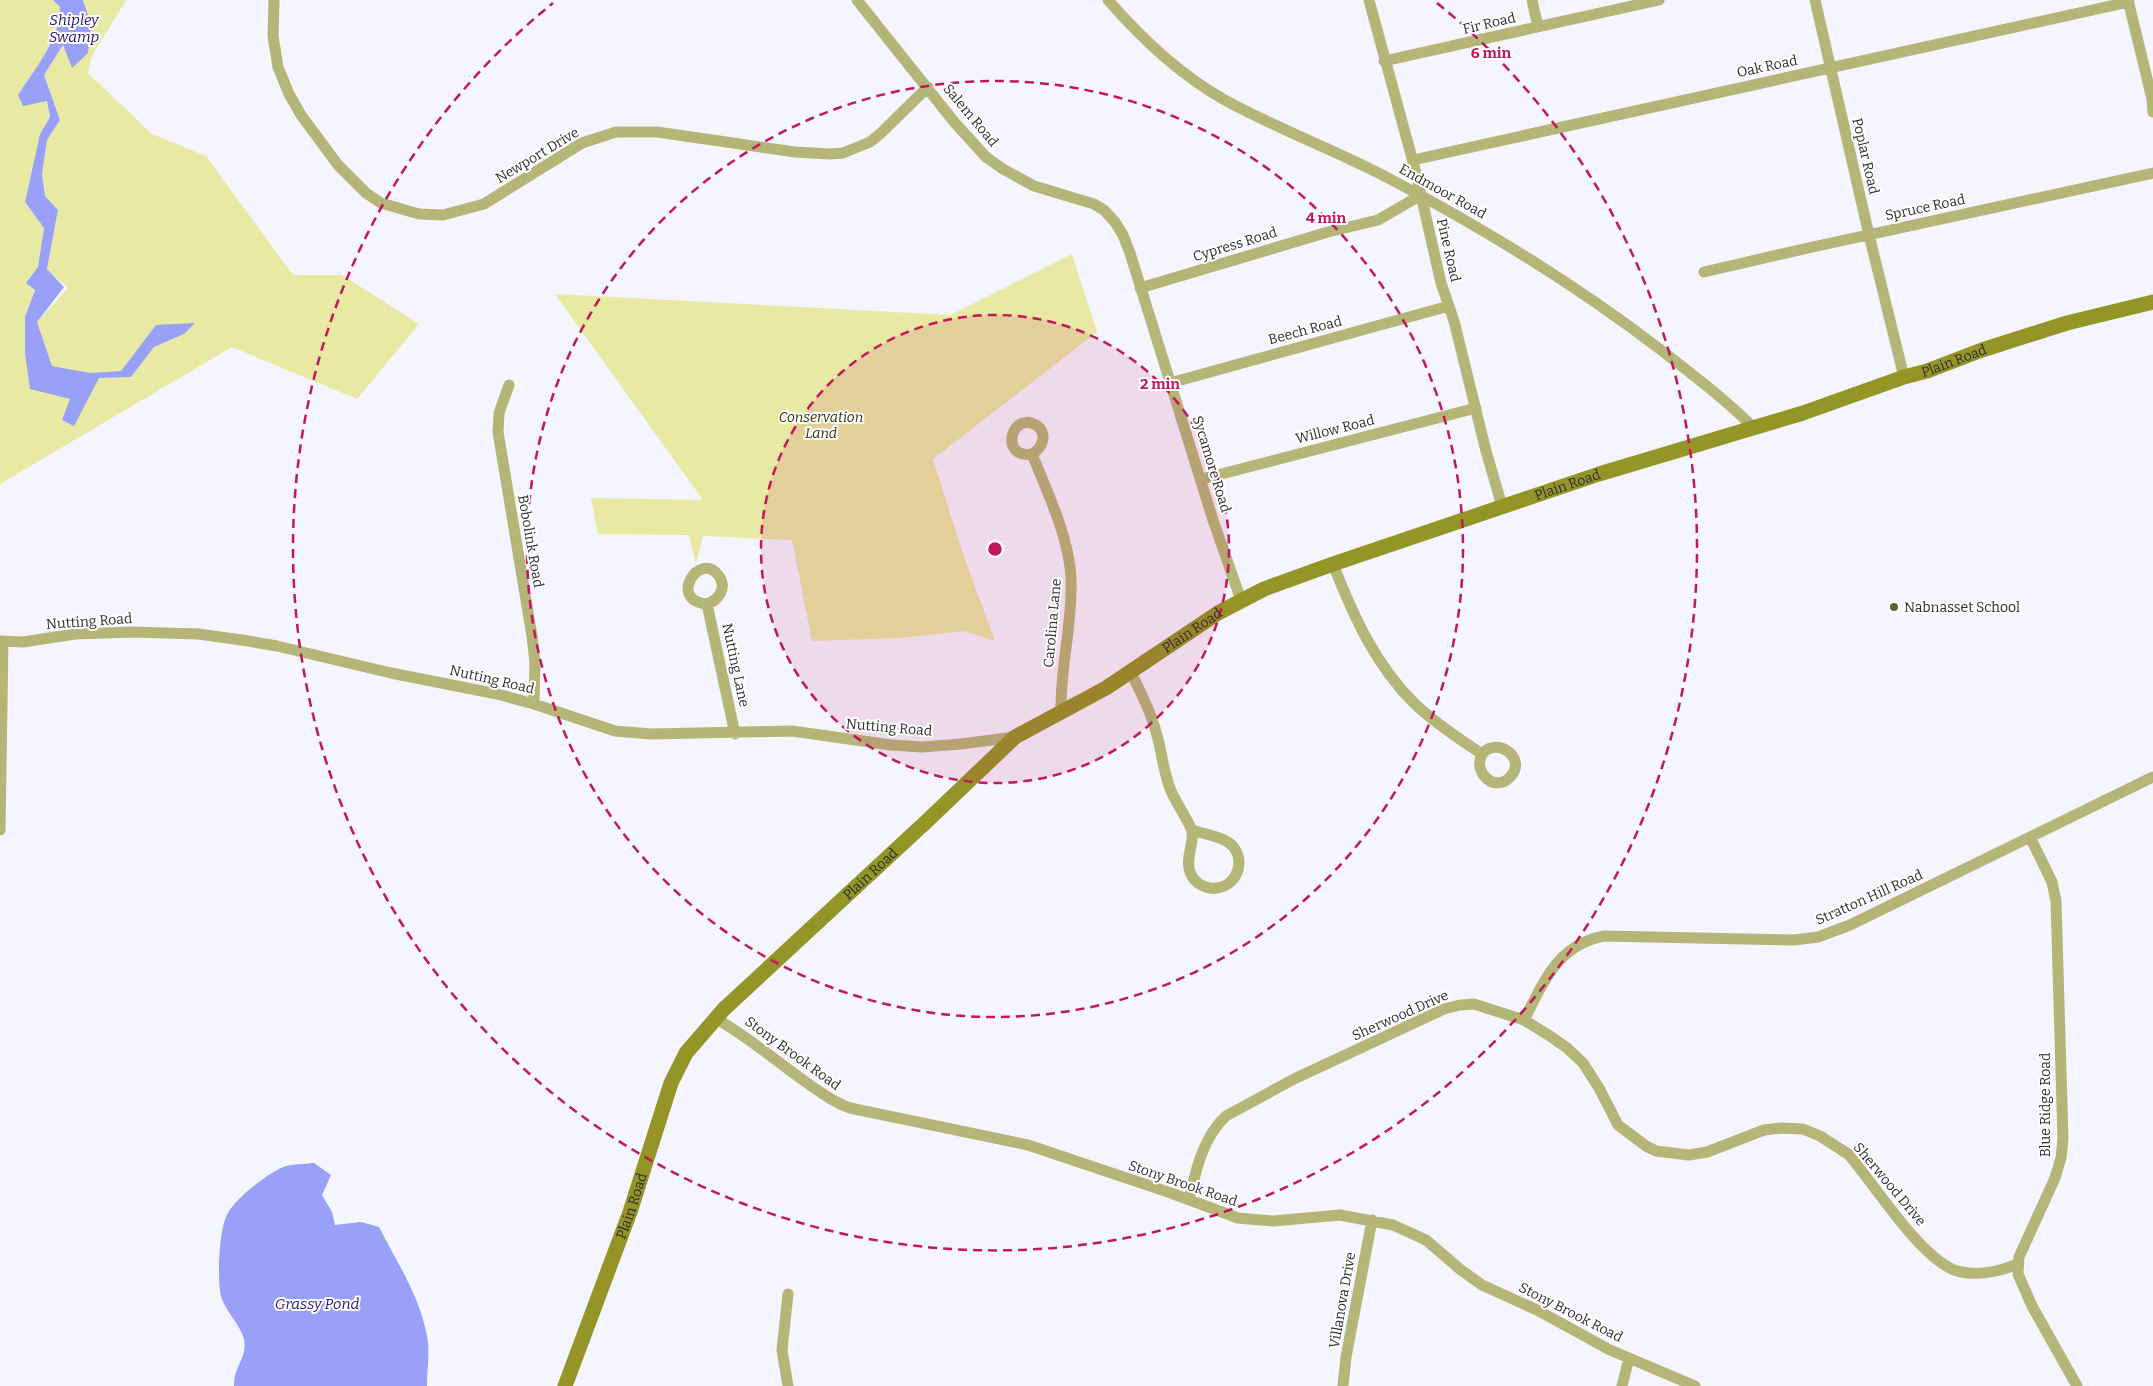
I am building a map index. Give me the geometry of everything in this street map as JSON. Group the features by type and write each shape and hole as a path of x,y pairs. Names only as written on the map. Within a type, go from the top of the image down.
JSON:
{"main road":[{"name":"Plain Road","path":"565,1386 630,1212 671,1083 686,1054 715,1018 1015,737 1131,672 1218,613 1264,589 1502,506 1599,474 1754,428 1904,377 1926,372 1982,350 2067,323 2153,302"}],"street":[{"name":"Newport Drive","path":"274,0 273,36 278,67 289,94 301,115 338,166 366,193 381,204 419,214 443,215 484,204 582,143 616,132 657,132 795,152 843,153 870,142 928,87"},
{"name":"Salem Road","path":"857,0 973,144 986,157 1002,169 1034,186 1094,204"},
{"name":"Endmoor Road","path":"1108,0 1168,60 1223,99 1360,163 1478,227 1565,281 1628,325 1716,393 1754,428"},
{"name":"Pine Road","path":"1369,0 1421,195 1441,283 1502,506"},
{"path":"1532,0 1538,27"},
{"name":"Fir Road","path":"1384,61 1659,0"},
{"name":"Poplar Road","path":"1815,0 1904,377"},
{"path":"2128,1 2153,112"},
{"name":"Oak Road","path":"1412,160 2128,1"},
{"name":"Spruce Road","path":"1704,272 2153,173"},
{"name":"Cypress Road","path":"1140,288 1328,232 1378,220 1421,195"},
{"name":"Sycamore Road","path":"1094,204 1115,222 1123,235 1202,479 1213,520 1241,600"},
{"name":"Beech Road","path":"1170,383 1448,306"},
{"name":"Bobolink Road","path":"509,386 499,413 498,432 532,636 535,663 534,704"},
{"name":"Willow Road","path":"1202,479 1476,408"},
{"name":"Carolina Lane","path":"1032,454 1052,503 1070,566 1071,592 1062,681 1061,712"},
{"path":"1333,564 1359,624 1391,677 1427,715 1482,754"},
{"name":"Nutting Lane","path":"707,604 735,734"},
{"name":"Nutting Road","path":"2,641 23,642 102,632 198,634 277,646 534,704 615,731 651,734 735,734 792,731 891,745 922,747 1015,737"},
{"path":"0,830 2,641"},
{"path":"1131,672 1153,720 1171,791 1192,830 1188,865 1193,878 1198,883 1210,888 1224,887 1230,883 1238,872 1239,865 1236,852 1227,842 1192,830"},
{"path":"978,742 991,759"},
{"name":"Stratton Hill Road","path":"1524,1020 1556,965 1567,952 1584,941 1604,936 1786,940 1818,937 1850,925 2153,777"},
{"name":"Blue Ridge Road","path":"2017,1264 2055,1178 2061,1158 2062,1139 2056,901 2052,882 2030,837"},
{"name":"Sherwood Drive","path":"1189,1200 1195,1173 1209,1138 1218,1124 1242,1106 1294,1079 1444,1009 1474,1004 1524,1020 1567,1048 1583,1063 1599,1088 1618,1125 1646,1146 1656,1151 1689,1154 1726,1146 1764,1130 1781,1128 1803,1129 1834,1143 1848,1154 1932,1257 1960,1272 2005,1270 2017,1264"},
{"name":"Stony Brook Road","path":"715,1018 732,1028 836,1103 878,1114 1028,1145 1220,1212 1250,1220 1273,1221 1340,1215 1372,1220 1414,1233 1435,1246 1461,1270 1482,1285 1538,1310 1629,1358 1694,1386"},
{"name":"Villanova Drive","path":"1343,1386 1346,1357 1372,1220"},
{"path":"2017,1264 2018,1274 2032,1306 2077,1386"},
{"path":"788,1294 782,1350 788,1386"},
{"path":"1622,1386 1629,1358"}],"green space":[{"path":"0,0 53,0 60,7 59,19 51,42 18,95 47,101 50,118 40,134 25,202 44,228 38,267 26,283 35,289 25,317 25,354 30,388 70,399 74,425 99,378 131,377 154,347 184,334 156,325 121,371 91,373 52,366 37,322 68,288 47,269 58,210 45,196 42,174 47,140 60,120 44,75 64,44 91,24 83,0 126,0 92,56 88,73 152,134 206,156 293,275 342,275 419,324 357,399 232,347 0,484"},
{"name":"Conservation Land","path":"1072,254 1097,332 933,459 963,554 995,641 964,631 901,638 812,641 792,540 703,536 696,564 689,535 598,534 591,498 703,500 555,294 951,315"}],"water":[{"name":"Shipley Swamp","path":"53,0 83,0 91,24 88,53 72,68 63,45 44,75 60,120 47,140 42,174 45,196 58,210 47,269 64,287 37,322 52,366 91,373 121,371 156,325 195,323 184,334 154,347 131,377 99,378 74,426 62,420 70,399 30,389 25,354 25,317 35,290 26,283 38,267 44,228 25,202 40,134 50,117 47,101 23,106 18,95 39,64 56,30 60,7"},
{"name":"Grassy Pond","path":"314,1163 331,1175 322,1195 332,1212 335,1225 361,1222 379,1227 407,1280 419,1307 427,1336 427,1386 234,1386 234,1379 245,1346 242,1333 221,1296 219,1278 220,1253 225,1220 238,1200 268,1175 283,1167"}],"place":[{"name":"Nabnasset School","path":"1894,607"}]}
